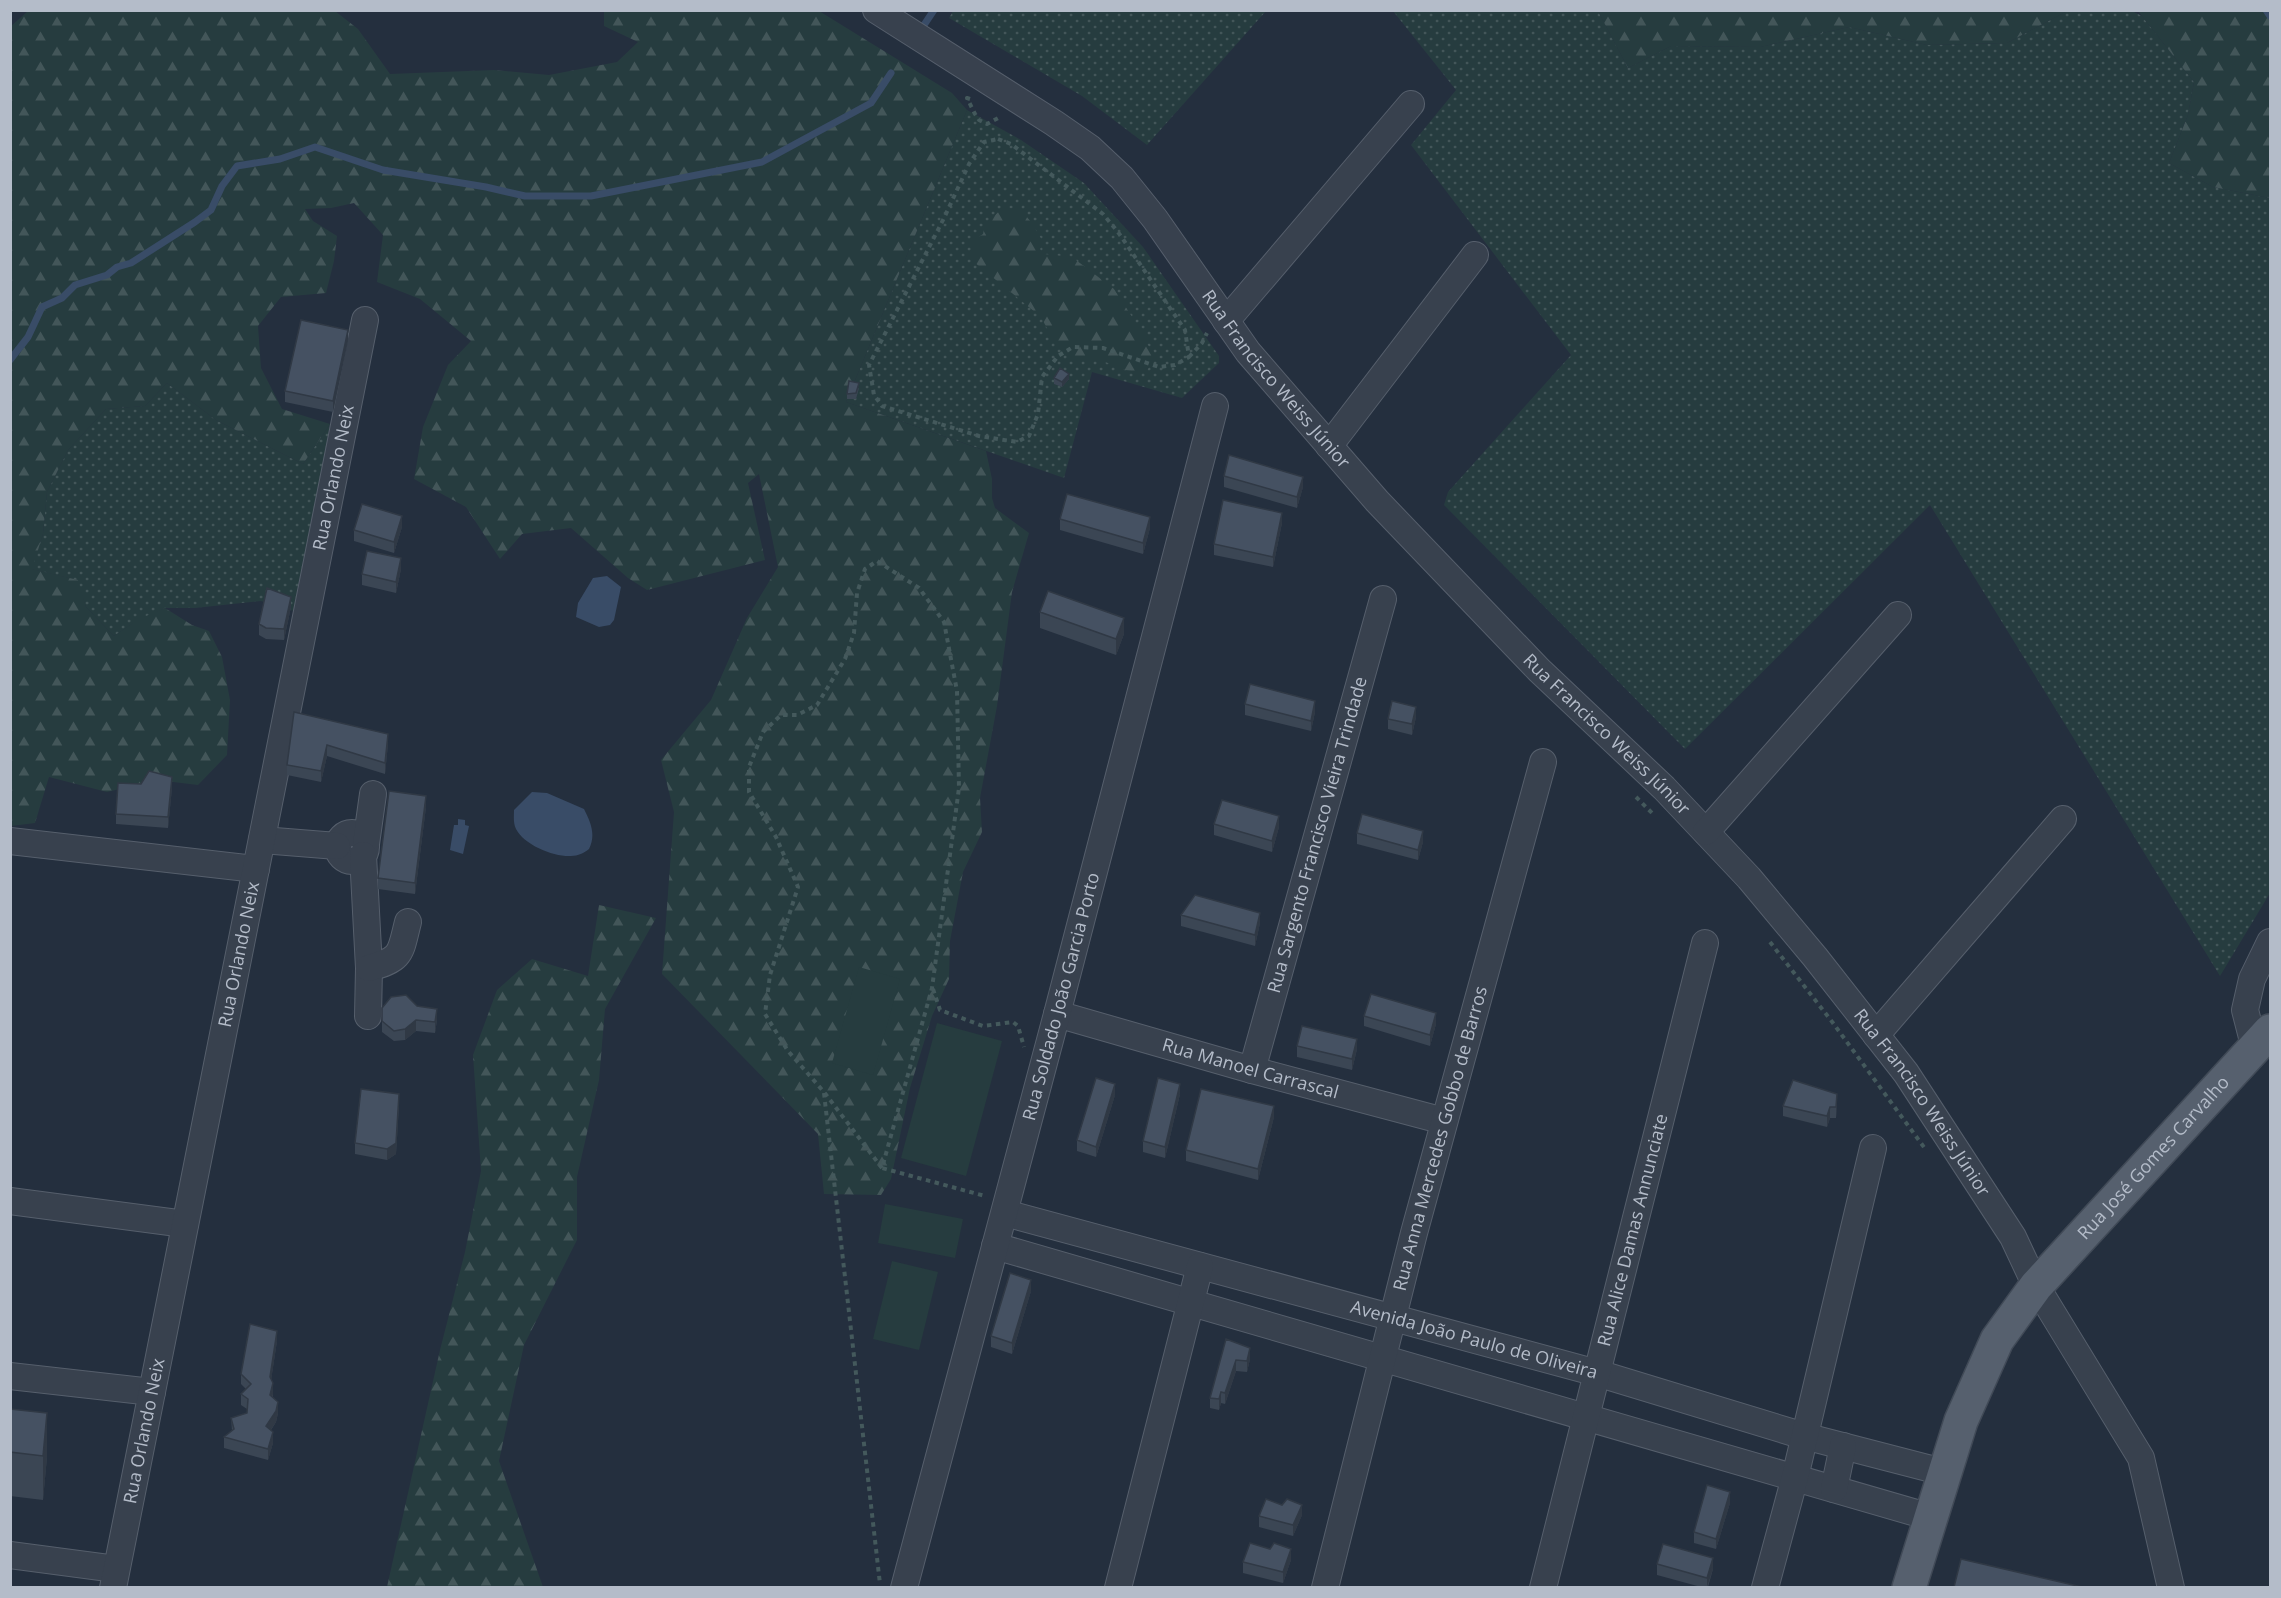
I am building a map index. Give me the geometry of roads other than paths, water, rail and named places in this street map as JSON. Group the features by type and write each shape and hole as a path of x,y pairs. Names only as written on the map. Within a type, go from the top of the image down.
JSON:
{"main road":[{"name":"Rua José Gomes Carvalho","path":"1910,1587 1960,1421 1997,1340 2036,1286 2263,1040"}],"street":[{"name":"Rua Francisco Weiss Júnior","path":"876,10 1054,123 1090,148 1122,178 1142,202 1248,352 1377,501 1539,669 1706,831 1815,957 1906,1073 2013,1237 2036,1286 2141,1458 2171,1587"},
{"path":"1226,321 1411,104"},
{"path":"1329,446 1475,255"},
{"name":"Rua Orlando Neix","path":"114,1578 366,320"},
{"name":"Rua Soldado João Garcia Porto","path":"904,1587 1006,1208 1215,406"},
{"name":"Rua Sargento Francisco Vieira Trindade","path":"1252,1070 1383,599"},
{"path":"1706,831 1898,615"},
{"name":"Rua Anna Mercedes Gobbo de Barros","path":"1325,1587 1391,1318 1543,762"},
{"path":"368,1016 369,968 365,850 373,794"},
{"path":"1876,1035 2063,819"},
{"path":"262,840 337,846 340,855 347,860 356,861 365,850"},
{"path":"10,841 256,869"},
{"path":"369,968 388,963 400,952 408,922"},
{"path":"2263,1040 2245,1010 2252,979 2271,942"},
{"name":"Rua Alice Damas Annunciate","path":"1543,1587 1705,943"},
{"name":"Rua Manoel Carrascal","path":"1057,1014 1252,1070 1444,1121"},
{"path":"1765,1587 1795,1477 1873,1148"},
{"path":"10,1201 185,1224"},
{"name":"Avenida João Paulo de Oliveira","path":"1006,1208 1200,1266 1597,1373 1803,1442 1843,1446 1943,1472"},
{"path":"995,1246 1930,1516"},
{"path":"1118,1587 1200,1266"},
{"path":"10,1376 152,1392"},
{"path":"1834,1489 1843,1446"},
{"path":"10,1555 114,1578"}],"water":[{"path":"607,576 621,587 614,620 610,625 599,627 576,617 578,603 593,578"},
{"path":"532,792 547,793 584,809 592,829 589,849 576,855 564,856 540,849 520,835 514,824 514,810"},
{"path":"458,819 465,820 465,825 469,826 463,854 450,850 454,825 458,825"}],"waterway":[{"path":"922,28 934,10"},
{"path":"2266,10 2270,16"},
{"path":"10,360 28,337 42,307 62,298 75,285 107,275 117,267 131,263 195,222 211,210 222,186 237,166 280,159 315,147 383,170 486,187 525,196 591,196 762,162 871,103 891,73"}]}
